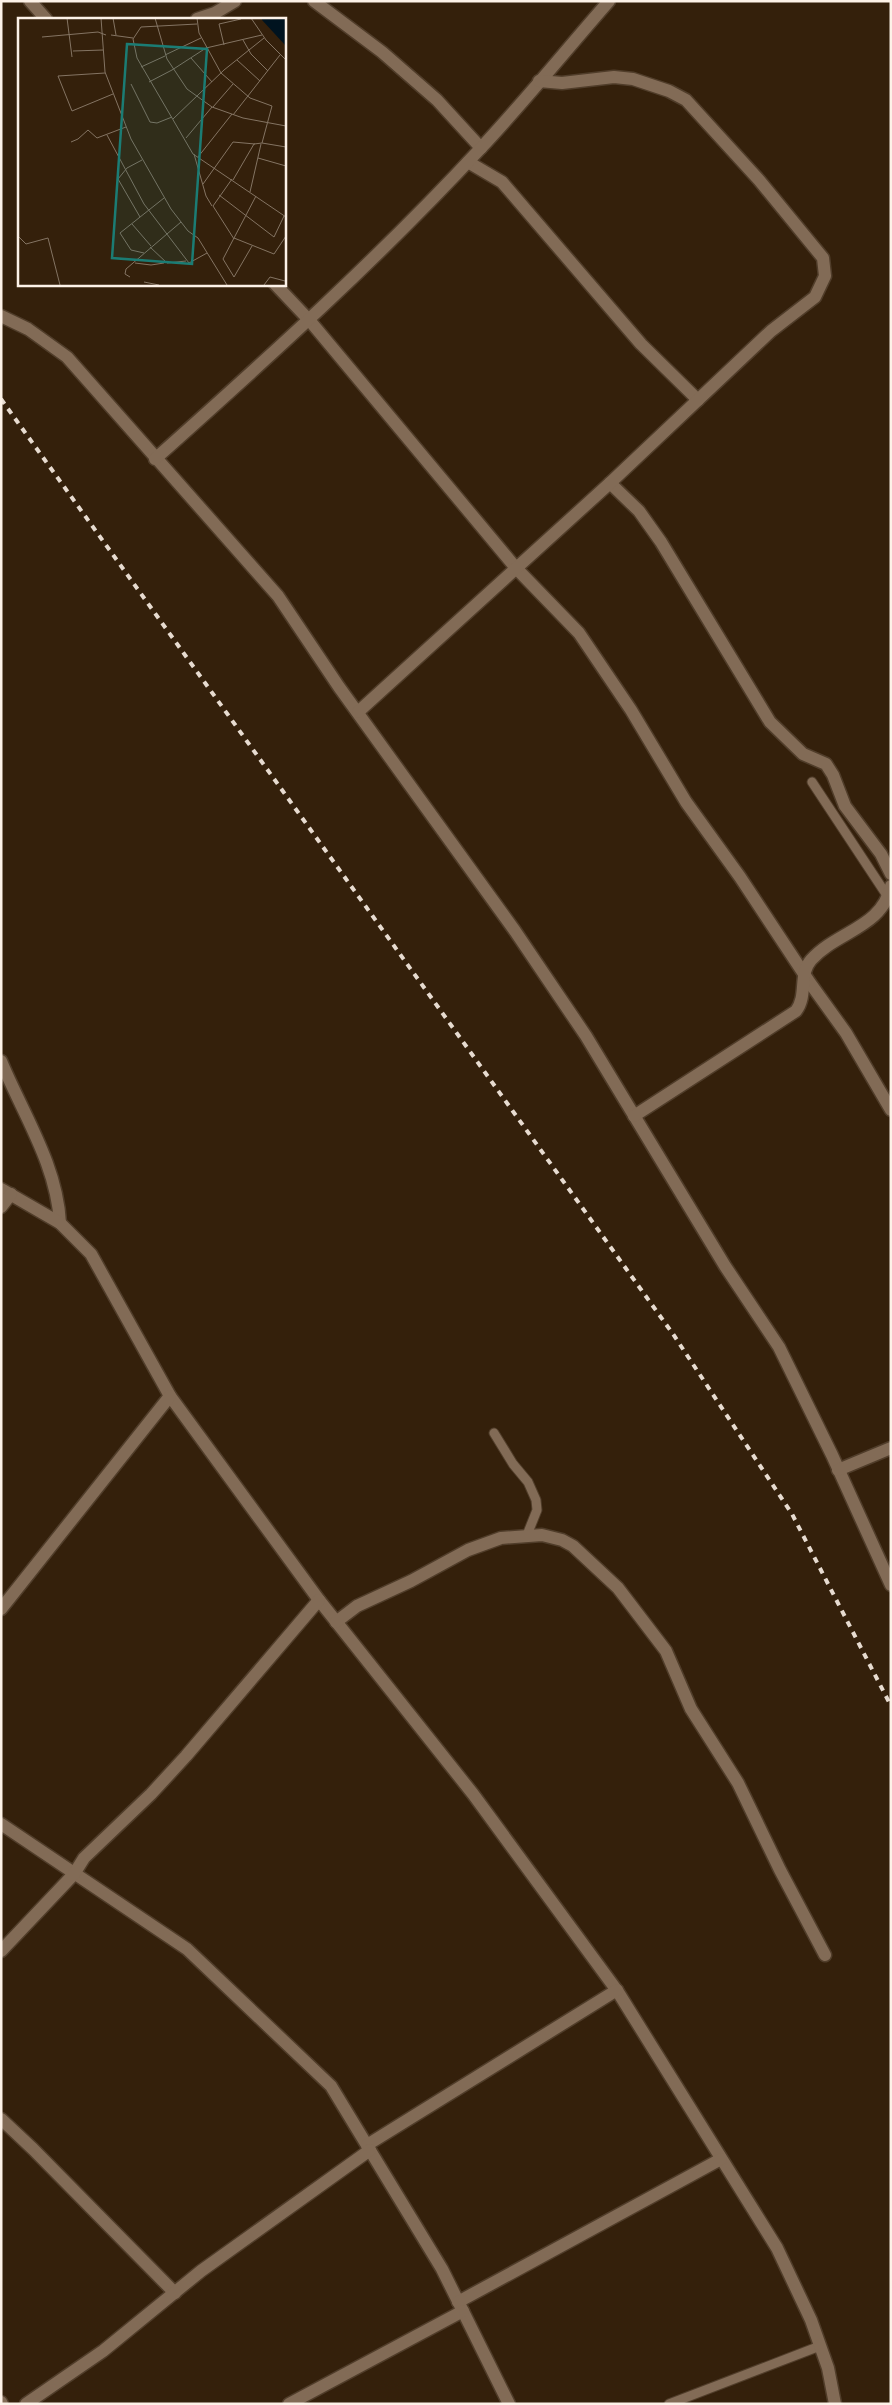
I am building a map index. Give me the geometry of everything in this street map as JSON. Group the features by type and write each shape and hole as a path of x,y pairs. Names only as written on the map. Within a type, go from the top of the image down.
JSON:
{"street":[{"path":"30,1 45,18"},
{"path":"200,18 215,13 235,1"},
{"path":"314,1 382,52 437,100 481,148"},
{"path":"156,459 310,321 468,162 609,1"},
{"path":"358,712 610,483 771,331 815,297 825,276 823,258 759,180 686,100 669,90 633,79 614,77 562,83 539,81"},
{"path":"468,162 502,182 641,344 698,400"},
{"path":"276,285 310,321 516,568 579,633 631,710 686,802 740,877 803,973 846,1033 891,1110"},
{"path":"1,316 28,329 67,357 278,596 358,712 515,931 586,1036 725,1266 779,1348 891,1585"},
{"path":"610,483 639,511 661,542 757,704 770,722 803,754 826,764 833,774 845,806 881,854 891,874"},
{"path":"634,1116 796,1011 803,997 803,973 809,961 818,952 880,912 890,891"},
{"path":"1,1061 52,1173 59,1199 60,1223"},
{"path":"1,1207 6,1191 60,1223 91,1254 170,1396 319,1600 473,1794 617,1990 777,2248 798,2289 820,2346 835,2404"},
{"path":"1,1609 170,1396"},
{"path":"838,1470 891,1448"},
{"path":"336,1622 357,1606 411,1581 468,1550 501,1538 542,1535 562,1540 583,1553 618,1588 666,1651 691,1709 738,1783 780,1870 825,1956"},
{"path":"1,1951 74,1874 84,1858 151,1794 186,1756 319,1600"},
{"path":"1,1824 187,1949 332,2086 442,2269 509,2404"},
{"path":"26,2404 103,2350 201,2271 369,2148 617,1990"},
{"path":"1,2120 33,2149 175,2293"},
{"path":"289,2404 721,2159"}],"lane":[{"path":"812,782 890,891"},
{"path":"494,1434 513,1464 528,1482 536,1500 537,1510 527,1535"},
{"path":"669,2404 820,2346"}],"railway":[{"path":"1,399 673,1334 792,1514 891,1706"}]}
